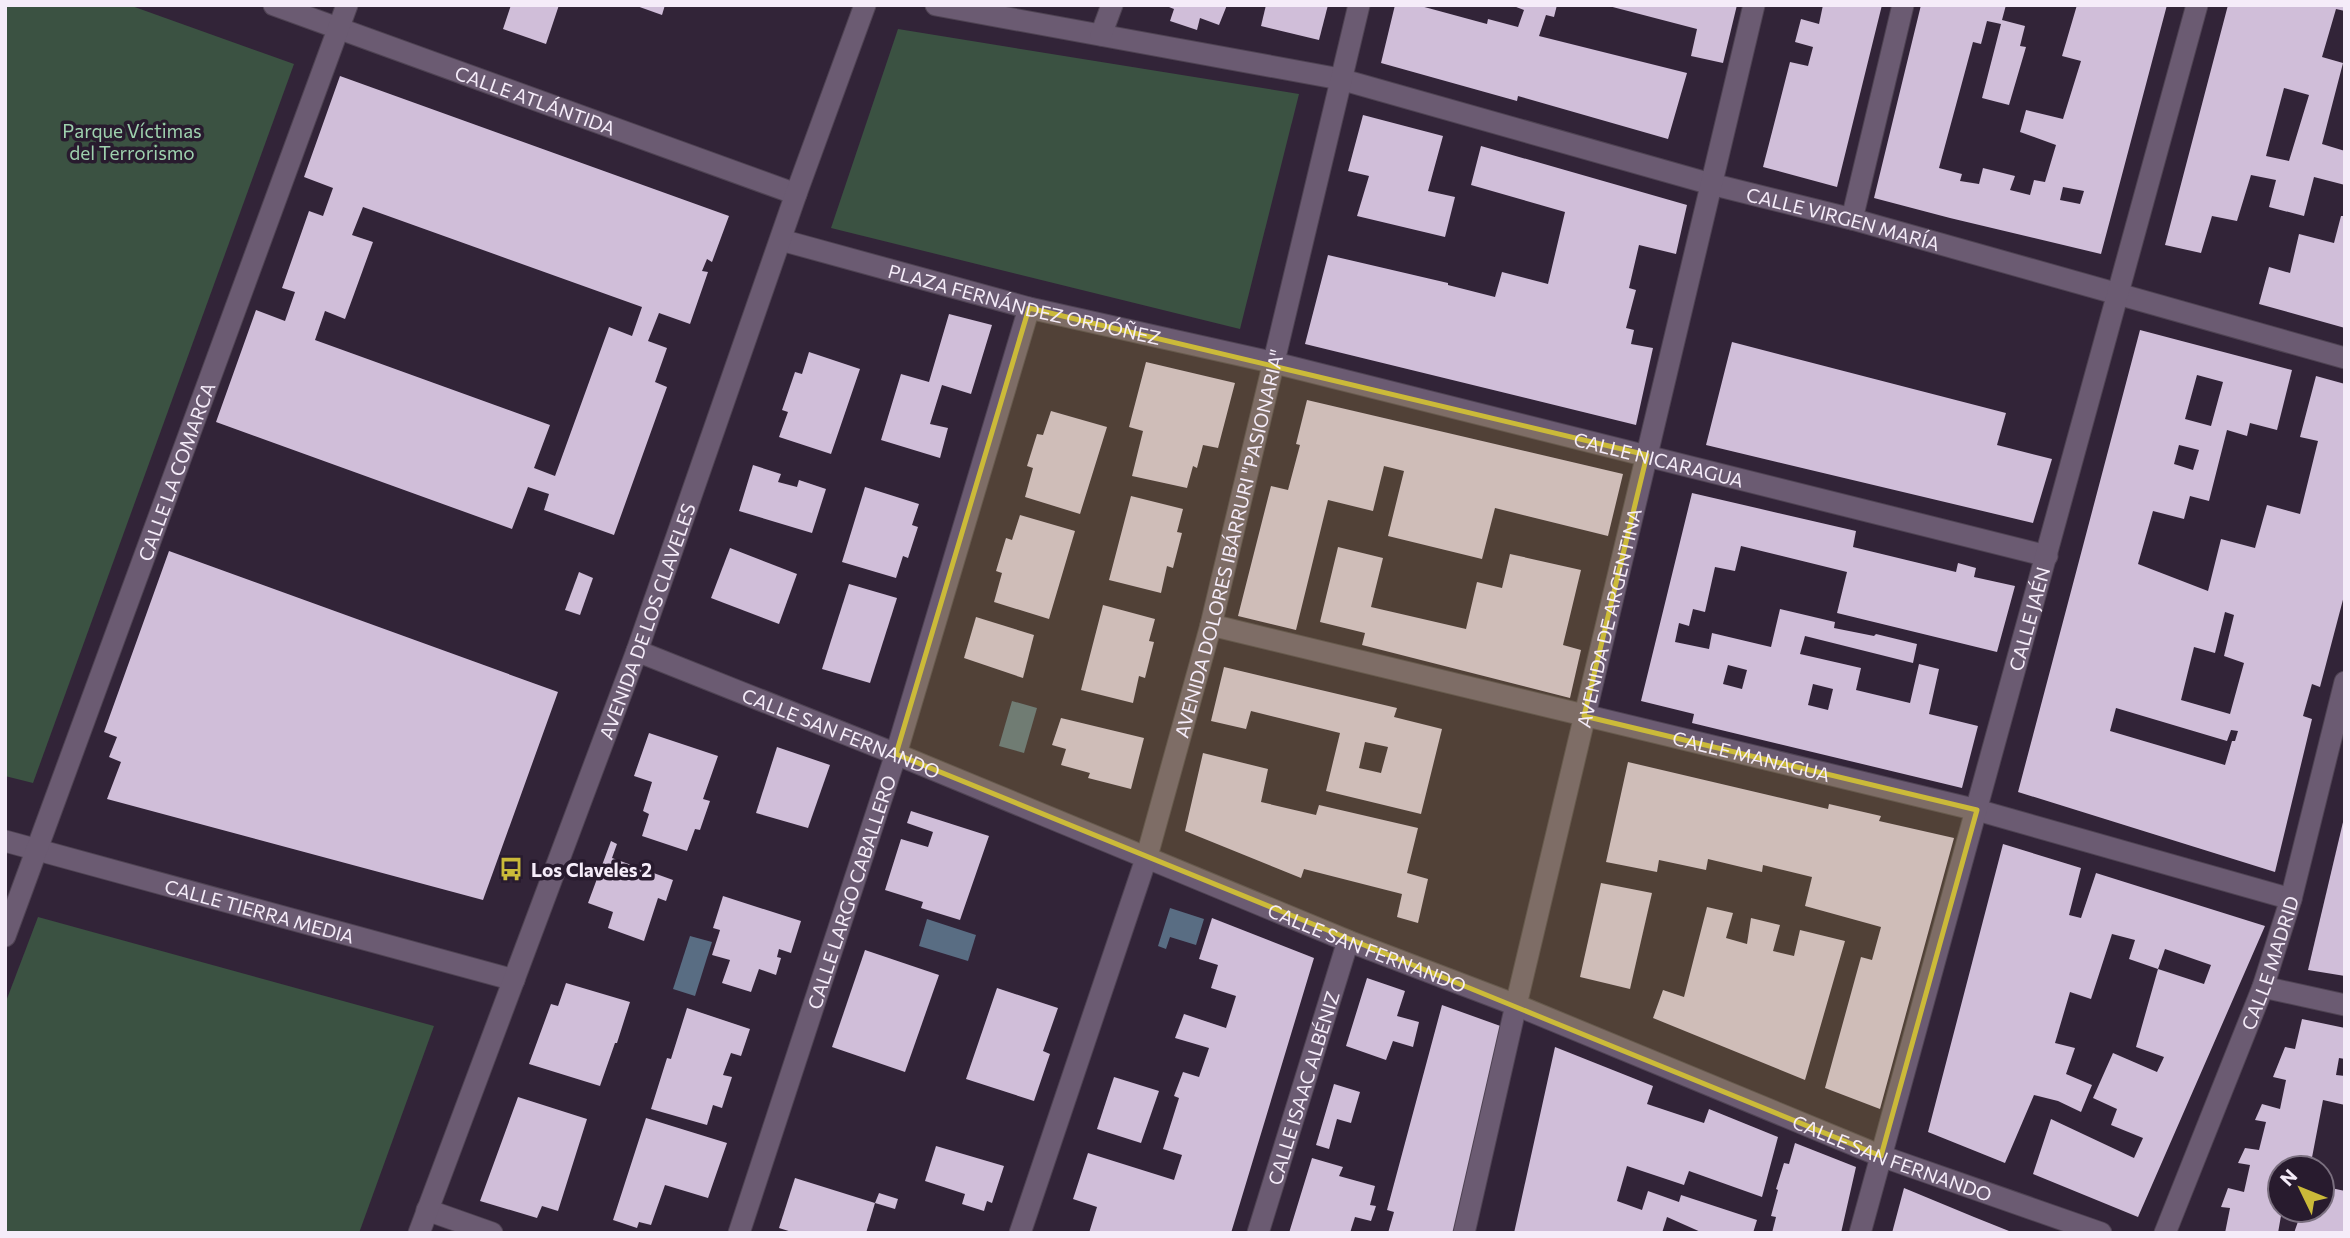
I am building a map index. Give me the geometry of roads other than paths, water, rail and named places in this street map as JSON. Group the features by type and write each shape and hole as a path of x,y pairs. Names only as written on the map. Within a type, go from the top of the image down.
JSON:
{"street":[{"name":"CALLE ATLÁNTIDA","path":"274,5 796,194"},
{"name":"CALLE LA COMARCA","path":"5,936 347,5"},
{"name":"AVENIDA DE LOS CLAVELES","path":"419,1233 637,651 796,194 865,5"},
{"path":"936,5 1340,79"},
{"path":"1101,35 1112,5"},
{"name":"AVENIDA DOLORES IBÁRRURI \"PASIONARIA\"","path":"1020,1233 1147,856 1211,625 1359,5"},
{"name":"AVENIDA DE ARGENTINA","path":"1464,1233 1754,5"},
{"path":"1852,219 1903,5"},
{"name":"CALLE JAÉN","path":"1860,1233 2197,5"},
{"name":"CALLE VIRGEN MARÍA","path":"1340,79 1711,184 1852,219 2119,293 2345,358"},
{"name":"PLAZA FERNÁNDEZ ORDÓÑEZ","path":"780,240 1029,307 1272,362"},
{"name":"CALLE LARGO CABALLERO","path":"739,1233 896,754 1029,307"},
{"name":"CALLE NICARAGUA","path":"1272,362 2047,556"},
{"name":"CALLE MANAGUA","path":"1211,625 1977,810 2291,899"},
{"name":"CALLE SAN FERNANDO","path":"637,651 1147,856 1348,941 1516,1005 1881,1156 2101,1233"},
{"name":"CALLE MADRID","path":"2165,1233 2263,987 2291,899 2345,682"},
{"name":"CALLE TIERRA MEDIA","path":"5,841 514,979"},
{"name":"CALLE ISAAC ALBÉNIZ","path":"1258,1233 1348,941"},
{"path":"2263,987 2345,1005"},
{"path":"427,1210 492,1233"}],"water":[{"path":"1012,701 1037,708 1024,753 999,746"},
{"path":"1170,908 1204,919 1196,945 1170,937 1166,949 1158,946"},
{"path":"927,919 976,935 968,961 919,946"},
{"path":"690,936 712,942 695,996 673,989"}],"place":[{"name":"Los Claveles 2","path":"511,869"}],"park label":[{"name":"Parque Víctimas del Terrorismo","path":"132,141"}]}
